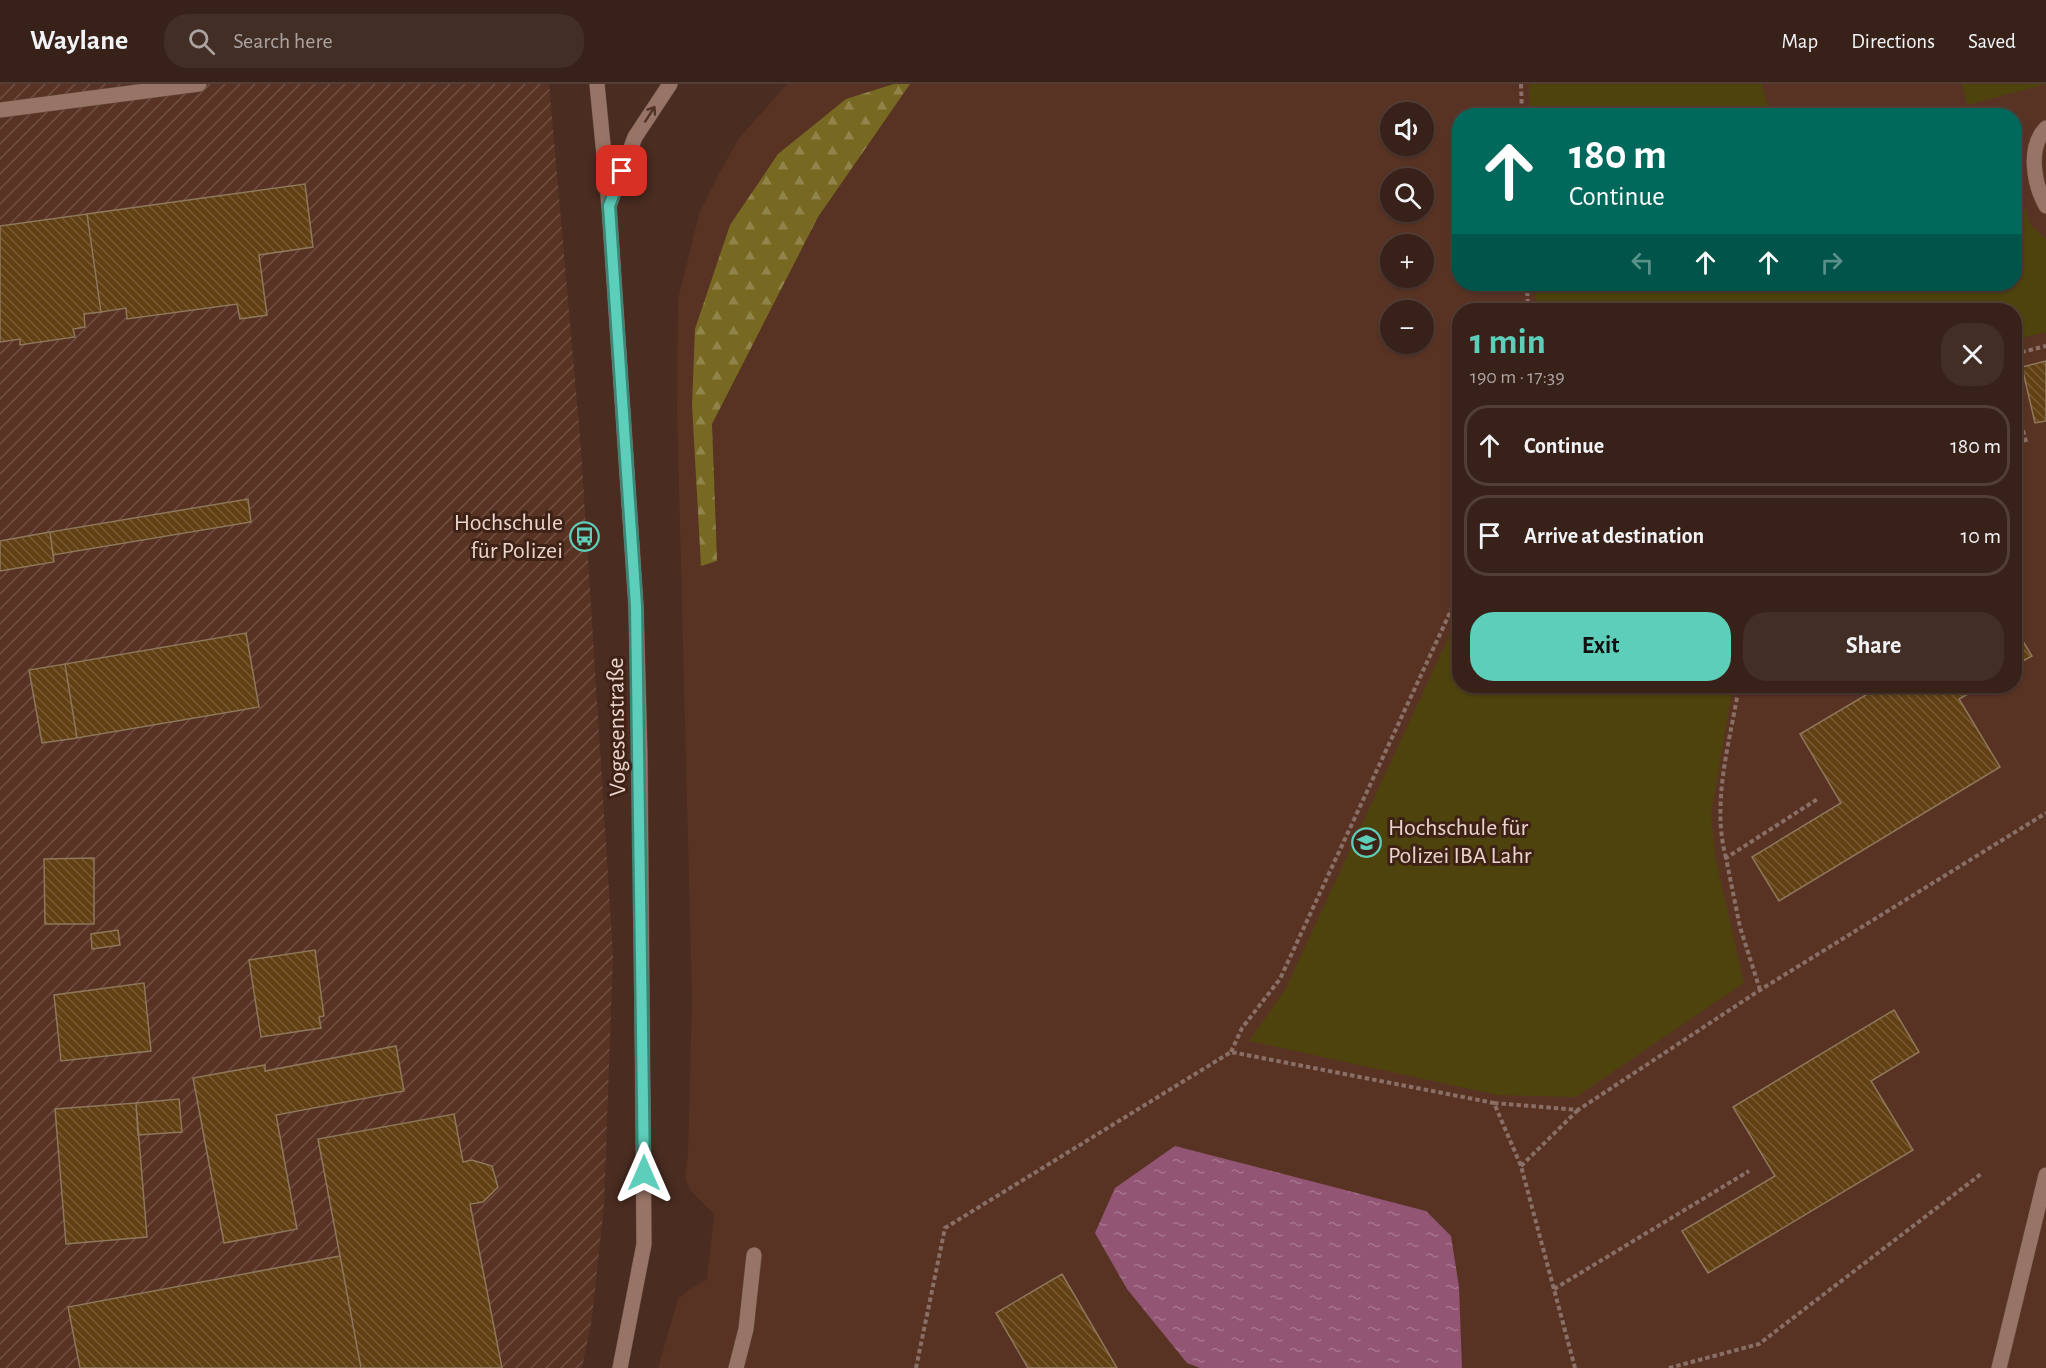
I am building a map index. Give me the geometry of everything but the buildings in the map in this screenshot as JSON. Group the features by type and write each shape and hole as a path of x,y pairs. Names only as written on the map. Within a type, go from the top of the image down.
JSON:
{"street":[{"path":"0,110 199,84"},
{"name":"Vogesenstraße","path":"597,84 609,206 636,606 643,996 644,1244 620,1368"},
{"path":"609,206 635,137 670,84"},
{"path":"2046,128 2040,134 2033,168 2046,206"},
{"path":"1999,1368 2046,1177"},
{"path":"736,1368 746,1329 754,1256"}],"path":[{"path":"1521,84 1522,108"},
{"path":"2022,352 2046,346"},
{"path":"2022,426 2026,442"},
{"path":"916,1368 945,1228 1231,1052 1242,1028 1280,979 1452,610"},
{"path":"1738,693 1719,804 1722,842 1740,927 1760,990"},
{"path":"1726,858 1819,798"},
{"path":"1521,1166 1578,1110 1760,990 2046,813"},
{"path":"1231,1052 1494,1103 1578,1110"},
{"path":"1494,1103 1521,1166 1575,1368"},
{"path":"1554,1289 1749,1171"},
{"path":"1669,1368 1759,1344 1981,1174"}],"shaded area":[{"path":"0,84 549,84 581,449 613,955 604,1205 592,1318 582,1368 0,1368"},
{"name":"Hochschule für Polizei IBA Lahr","path":"787,84 2046,84 2046,1368 658,1368 678,1299 707,1279 714,1214 690,1190 685,1177 688,1155 692,998 677,410 678,299 699,214 739,138"},
{"path":"1529,84 1762,84 1768,108 1530,108"},
{"path":"1962,84 2046,84 1967,105"},
{"path":"2022,199 2030,224 2046,239 2046,332 2022,338 2022,303 1536,303 1535,291 2022,291"},
{"path":"1452,630 1452,693 1732,693 1711,814 1715,856 1744,983 1576,1097 1497,1095 1249,1041 1285,990"}],"green space":[{"path":"894,84 910,84 818,217 712,424 717,561 701,566 692,405 695,329 730,225 778,154 846,99"}],"water":[{"path":"1175,1146 1426,1211 1451,1236 1459,1287 1462,1368 1200,1368 1187,1363 1127,1289 1095,1233 1115,1188"}],"place":[{"name":"Hochschule für Polizei","path":"584,537"},
{"name":"Hochschule für Polizei IBA Lahr","path":"1367,842"}],"route":[{"path":"622,171 609,206 636,606 640,757 644,1173"}]}
